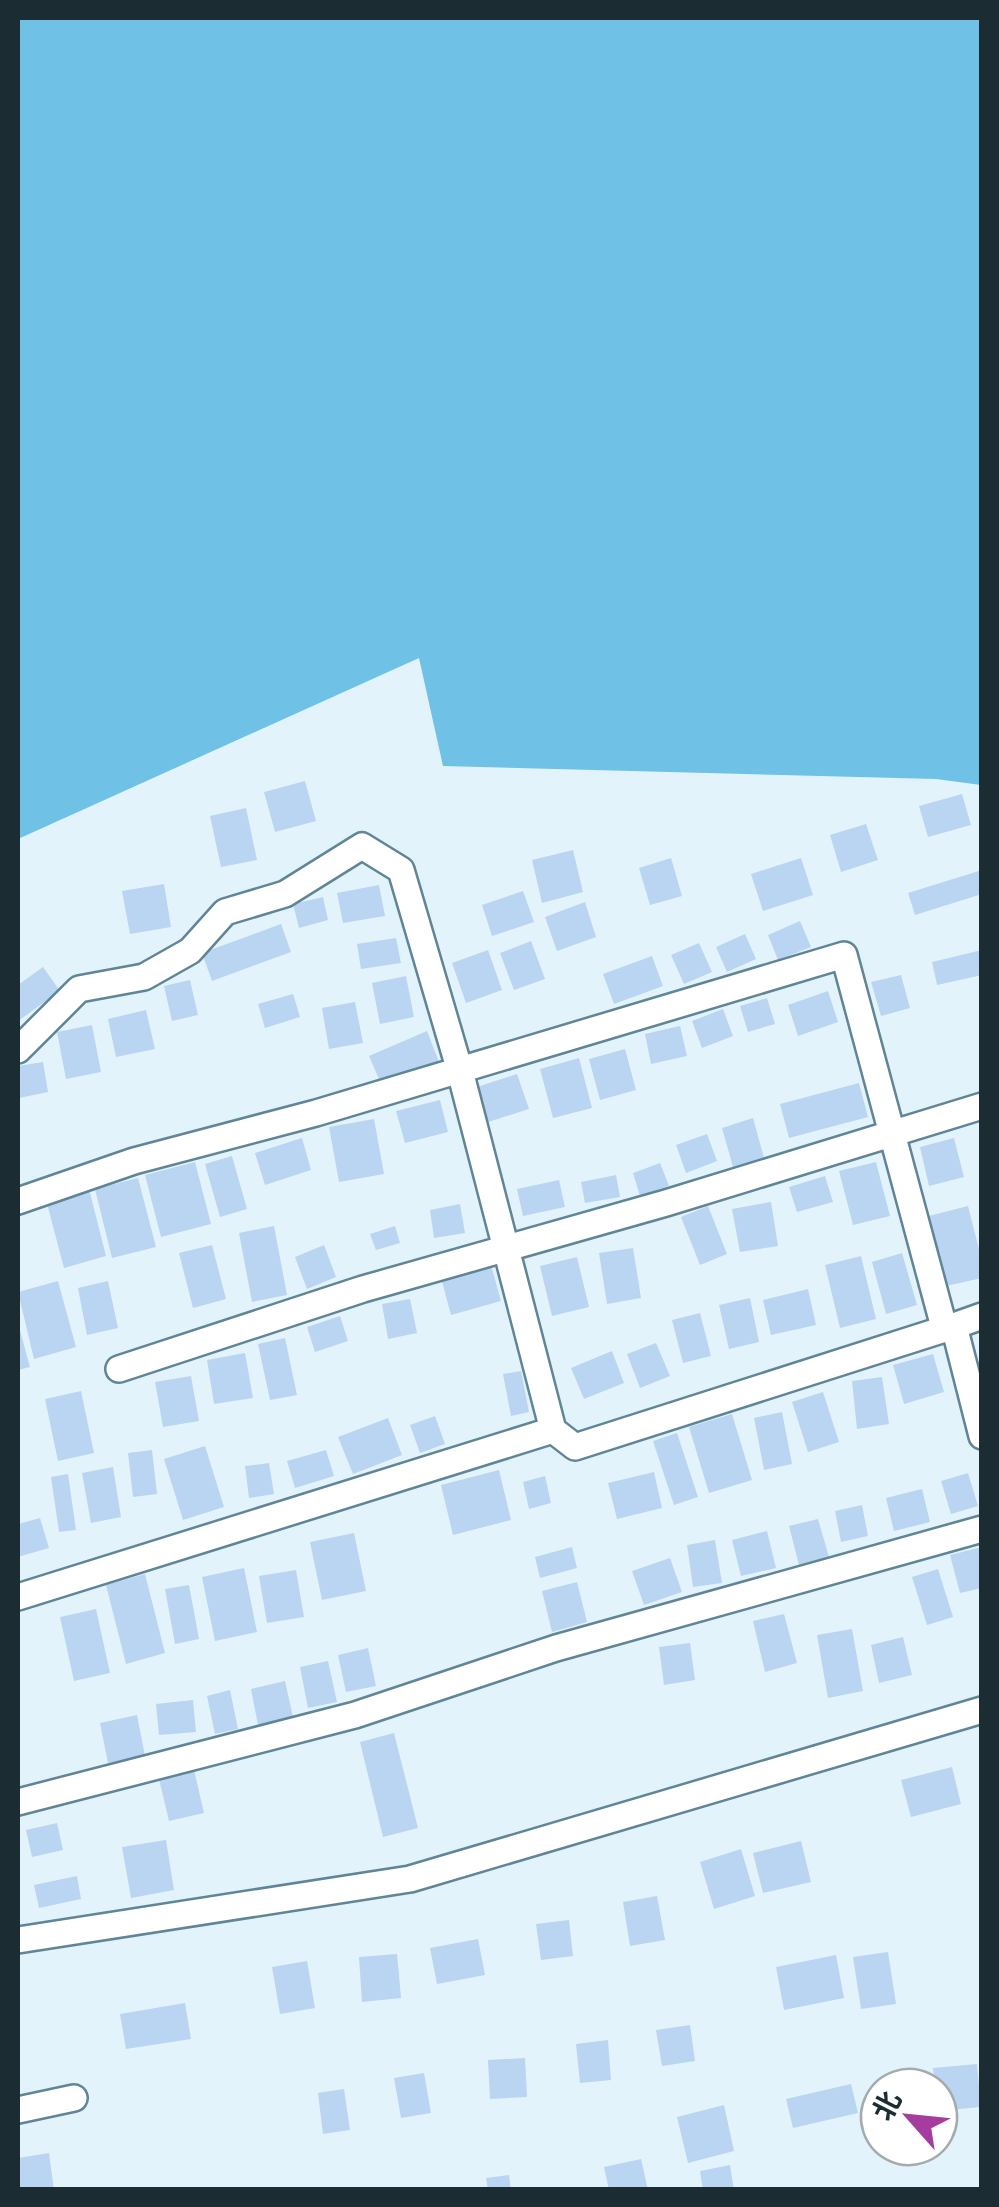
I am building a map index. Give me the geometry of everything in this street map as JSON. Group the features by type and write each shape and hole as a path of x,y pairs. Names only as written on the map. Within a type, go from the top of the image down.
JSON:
{"street":[{"path":"18,1050 80,989 144,977 190,951 225,912 286,894 362,846 402,870 460,1071 554,1430 575,1447 982,1316"},
{"path":"18,1201 134,1161 460,1071 844,955 890,1133 982,1436"},
{"path":"119,1369 363,1289 982,1106"},
{"path":"18,1597 554,1430"},
{"path":"18,1802 355,1715 556,1648 982,1530"},
{"path":"18,1940 410,1879 982,1710"},
{"path":"18,2110 74,2098"}],"shaded area":[{"path":"18,18 981,18 981,785 936,779 443,766 419,658 18,839"}],"building":[{"path":"305,781 316,821 275,832 264,792"},
{"path":"962,794 971,825 928,837 919,806"},
{"path":"246,808 257,860 221,867 210,816"},
{"path":"866,824 878,860 841,872 830,835"},
{"path":"573,850 583,892 542,903 532,860"},
{"path":"671,858 682,896 650,905 639,868"},
{"path":"801,858 813,895 763,911 751,874"},
{"path":"982,870 982,894 915,915 908,893"},
{"path":"164,884 171,927 130,934 122,891"},
{"path":"379,885 385,916 343,923 337,893"},
{"path":"523,891 534,922 492,936 482,905"},
{"path":"323,897 328,920 299,928 293,904"},
{"path":"585,902 596,937 557,951 545,917"},
{"path":"800,921 811,947 778,960 768,935"},
{"path":"281,924 291,952 212,981 202,953"},
{"path":"745,934 756,959 727,972 716,947"},
{"path":"396,938 401,963 361,969 357,944"},
{"path":"531,941 545,979 514,990 500,953"},
{"path":"699,943 712,972 684,984 671,955"},
{"path":"488,950 502,990 466,1003 452,963"},
{"path":"982,950 982,975 937,985 932,962"},
{"path":"652,956 663,986 614,1004 603,974"},
{"path":"43,967 60,991 18,1021 18,985"},
{"path":"901,975 910,1008 881,1016 871,982"},
{"path":"406,976 414,1017 380,1024 372,983"},
{"path":"190,980 198,1015 172,1021 164,986"},
{"path":"828,991 838,1022 798,1036 788,1005"},
{"path":"293,994 300,1017 265,1028 258,1004"},
{"path":"767,998 775,1024 748,1032 740,1006"},
{"path":"355,1002 363,1043 329,1049 322,1008"},
{"path":"723,1009 733,1036 702,1048 692,1021"},
{"path":"146,1010 155,1049 116,1057 108,1019"},
{"path":"92,1025 101,1072 66,1079 57,1032"},
{"path":"680,1026 687,1056 651,1064 645,1034"},
{"path":"427,1031 439,1062 382,1086 369,1056"},
{"path":"625,1049 636,1090 600,1100 589,1059"},
{"path":"579,1058 592,1108 553,1118 540,1069"},
{"path":"43,1062 48,1092 19,1098 18,1066"},
{"path":"517,1074 529,1109 482,1124 471,1089"},
{"path":"859,1083 868,1117 789,1138 780,1104"},
{"path":"440,1100 448,1132 405,1143 396,1111"},
{"path":"753,1118 764,1158 733,1167 722,1128"},
{"path":"374,1119 384,1174 339,1182 329,1127"},
{"path":"707,1134 717,1161 686,1173 676,1145"},
{"path":"302,1138 311,1170 265,1185 255,1153"},
{"path":"954,1138 964,1177 929,1186 920,1147"},
{"path":"232,1156 247,1209 220,1217 205,1164"},
{"path":"195,1162 211,1224 161,1237 145,1175"},
{"path":"876,1162 890,1216 853,1225 839,1171"},
{"path":"660,1163 669,1186 640,1196 633,1173"},
{"path":"616,1175 620,1197 585,1203 581,1182"},
{"path":"825,1176 833,1202 797,1212 789,1187"},
{"path":"138,1178 156,1247 112,1258 95,1189"},
{"path":"559,1180 565,1207 523,1216 517,1189"},
{"path":"88,1185 106,1256 64,1268 45,1196"},
{"path":"771,1202 778,1246 740,1252 732,1209"},
{"path":"460,1204 465,1233 434,1238 430,1210"},
{"path":"708,1206 727,1254 700,1265 681,1217"},
{"path":"968,1206 982,1261 982,1278 946,1286 929,1216"},
{"path":"274,1226 287,1295 252,1302 239,1233"},
{"path":"395,1226 400,1243 376,1250 370,1234"},
{"path":"212,1245 226,1299 193,1308 179,1253"},
{"path":"324,1245 336,1277 307,1289 295,1257"},
{"path":"633,1248 641,1298 607,1304 599,1253"},
{"path":"902,1253 917,1305 886,1314 872,1262"},
{"path":"861,1256 876,1319 840,1328 825,1265"},
{"path":"577,1257 589,1307 552,1316 540,1266"},
{"path":"491,1265 501,1301 451,1315 441,1278"},
{"path":"58,1281 76,1347 34,1359 18,1292"},
{"path":"108,1281 118,1328 87,1335 78,1288"},
{"path":"808,1289 816,1325 771,1335 763,1300"},
{"path":"750,1298 759,1342 729,1349 719,1305"},
{"path":"410,1299 417,1333 388,1339 382,1304"},
{"path":"700,1313 711,1356 683,1363 672,1320"},
{"path":"340,1316 348,1341 315,1352 307,1327"},
{"path":"18,1323 30,1367 18,1370"},
{"path":"285,1338 297,1395 270,1400 258,1344"},
{"path":"656,1343 670,1376 640,1388 627,1354"},
{"path":"612,1351 624,1383 584,1399 571,1368"},
{"path":"245,1353 253,1398 214,1404 207,1360"},
{"path":"933,1354 944,1392 904,1404 893,1365"},
{"path":"521,1371 529,1412 511,1416 503,1374"},
{"path":"191,1376 199,1421 163,1427 155,1382"},
{"path":"882,1377 889,1424 857,1429 852,1381"},
{"path":"81,1391 94,1453 58,1461 45,1399"},
{"path":"823,1392 839,1442 808,1452 792,1402"},
{"path":"782,1412 792,1464 764,1470 754,1418"},
{"path":"732,1414 752,1480 709,1493 689,1427"},
{"path":"435,1416 445,1444 420,1453 410,1425"},
{"path":"388,1418 402,1455 353,1474 338,1437"},
{"path":"677,1433 698,1497 674,1505 653,1441"},
{"path":"205,1446 224,1507 183,1520 164,1459"},
{"path":"152,1450 157,1494 133,1497 128,1453"},
{"path":"326,1450 334,1476 295,1488 287,1461"},
{"path":"269,1463 274,1494 249,1498 245,1466"},
{"path":"113,1467 121,1517 91,1523 82,1473"},
{"path":"499,1470 511,1520 453,1535 441,1485"},
{"path":"654,1472 662,1508 617,1519 608,1483"},
{"path":"968,1473 978,1506 951,1514 941,1481"},
{"path":"68,1474 76,1530 59,1532 51,1477"},
{"path":"545,1476 551,1503 529,1509 523,1482"},
{"path":"922,1489 930,1522 894,1531 886,1498"},
{"path":"862,1505 868,1536 841,1542 835,1511"},
{"path":"40,1518 49,1548 18,1557 18,1524"},
{"path":"818,1519 829,1557 799,1565 789,1526"},
{"path":"767,1531 776,1568 741,1576 732,1540"},
{"path":"354,1533 366,1591 322,1600 310,1542"},
{"path":"715,1540 722,1583 693,1587 687,1545"},
{"path":"572,1547 577,1568 540,1578 535,1557"},
{"path":"982,1547 982,1588 960,1593 950,1555"},
{"path":"670,1558 682,1592 644,1605 632,1571"},
{"path":"244,1568 257,1632 215,1641 202,1577"},
{"path":"938,1569 953,1617 927,1625 912,1577"},
{"path":"296,1570 304,1617 267,1623 259,1576"},
{"path":"145,1574 165,1653 126,1664 106,1585"},
{"path":"577,1582 587,1622 552,1632 542,1591"},
{"path":"189,1585 199,1639 175,1644 165,1589"},
{"path":"96,1609 110,1673 74,1681 60,1617"},
{"path":"784,1614 797,1663 765,1672 753,1621"},
{"path":"852,1629 863,1691 828,1698 817,1635"},
{"path":"903,1637 912,1675 879,1683 871,1645"},
{"path":"690,1643 695,1680 664,1685 659,1647"},
{"path":"368,1648 376,1686 346,1692 338,1655"},
{"path":"328,1661 337,1702 308,1708 300,1667"},
{"path":"285,1681 293,1717 258,1725 251,1689"},
{"path":"230,1690 238,1729 215,1734 207,1696"},
{"path":"193,1700 196,1732 159,1735 156,1704"},
{"path":"137,1715 145,1756 108,1763 100,1723"},
{"path":"394,1733 418,1828 383,1837 360,1742"},
{"path":"952,1767 961,1804 911,1817 901,1780"},
{"path":"194,1770 204,1813 169,1821 159,1779"},
{"path":"57,1823 63,1850 32,1857 26,1830"},
{"path":"166,1840 174,1890 131,1898 122,1847"},
{"path":"801,1841 811,1882 763,1893 753,1853"},
{"path":"741,1849 755,1896 714,1909 700,1862"},
{"path":"77,1876 81,1899 39,1908 34,1885"},
{"path":"657,1896 665,1940 630,1946 623,1902"},
{"path":"569,1920 573,1956 541,1960 536,1924"},
{"path":"478,1939 485,1975 437,1984 430,1948"},
{"path":"888,1952 896,2004 861,2009 853,1957"},
{"path":"397,1954 401,1998 362,2002 359,1957"},
{"path":"836,1955 844,1998 784,2010 776,1967"},
{"path":"307,1961 315,2008 280,2014 272,1967"},
{"path":"185,2003 191,2039 126,2049 120,2014"},
{"path":"690,2025 695,2061 662,2066 656,2030"},
{"path":"608,2040 611,2080 580,2083 576,2044"},
{"path":"525,2058 527,2097 490,2099 488,2060"},
{"path":"977,2064 981,2107 959,2109 959,2067 944,2067"},
{"path":"424,2073 431,2113 401,2118 394,2078"},
{"path":"851,2084 858,2113 793,2128 786,2099"},
{"path":"344,2089 350,2130 323,2134 318,2093"},
{"path":"724,2105 734,2151 688,2163 677,2117"},
{"path":"49,2153 54,2190 18,2190 18,2158"},
{"path":"641,2159 648,2190 609,2190 604,2167"},
{"path":"730,2165 734,2190 703,2190 700,2171"},
{"path":"509,2175 511,2190 488,2190 486,2178"}]}
